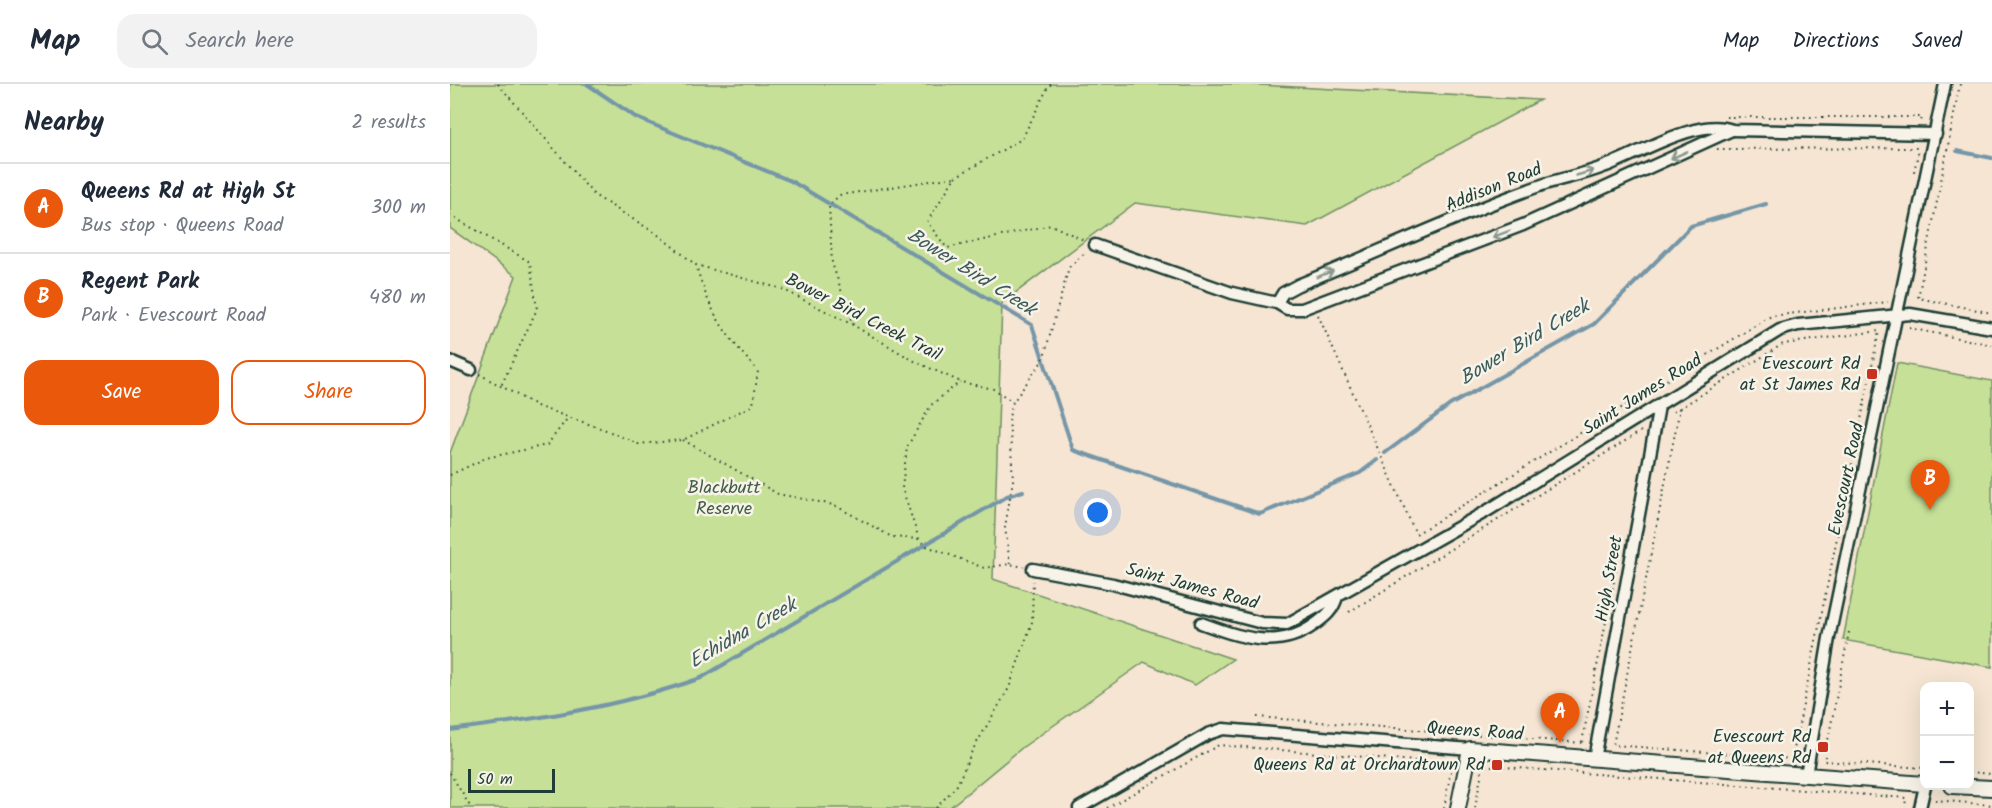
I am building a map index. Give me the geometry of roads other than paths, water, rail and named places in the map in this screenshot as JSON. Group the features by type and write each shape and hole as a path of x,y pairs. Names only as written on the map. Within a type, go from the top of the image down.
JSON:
{"street":[{"name":"Evescourt Road","path":"1806,775 1829,638 1945,84"},
{"name":"Addison Road","path":"1277,303 1283,293 1298,285 1542,185 1603,168 1678,136 1721,126 1732,130 1936,134"},
{"name":"Addison Road","path":"1095,245 1232,292 1277,303 1287,309 1302,309 1523,225 1732,130"},
{"name":"Saint James Road","path":"1033,569 1113,584 1276,625 1287,624 1486,511 1780,330 1798,325 1898,314 1992,328"},
{"path":"450,361 471,370"},
{"name":"High Street","path":"1594,759 1659,406"},
{"name":"Saint James Road","path":"1201,623 1266,641 1283,640 1296,636 1329,614 1337,597"},
{"name":"Queens Road","path":"1079,808 1208,734 1223,729 1920,785"},
{"path":"1458,808 1470,749"},
{"path":"1974,787 1992,788"},
{"path":"1920,808 1923,790"}],"waterway":[{"name":"Bower Bird Creek","path":"587,84 637,118 791,181 1032,325 1073,450 1260,514 1360,473 1377,460"},
{"path":"1957,151 1992,158"},
{"name":"Bower Bird Creek","path":"1385,453 1450,405 1594,324 1691,226 1766,204"},
{"name":"Echidna Creek","path":"450,730 608,704 701,678 1007,496 1023,491"}],"place":[{"name":"Evescourt Rd at St James Rd","path":"1872,374"},
{"name":"Regent Park","path":"1930,510"},
{"name":"Queens Rd at High St","path":"1560,743"},
{"name":"Evescourt Rd at Queens Rd","path":"1823,747"},
{"name":"Queens Rd at Orchardtown Rd","path":"1497,765"}],"park label":[{"name":"Blackbutt Reserve","path":"724,498"}]}
